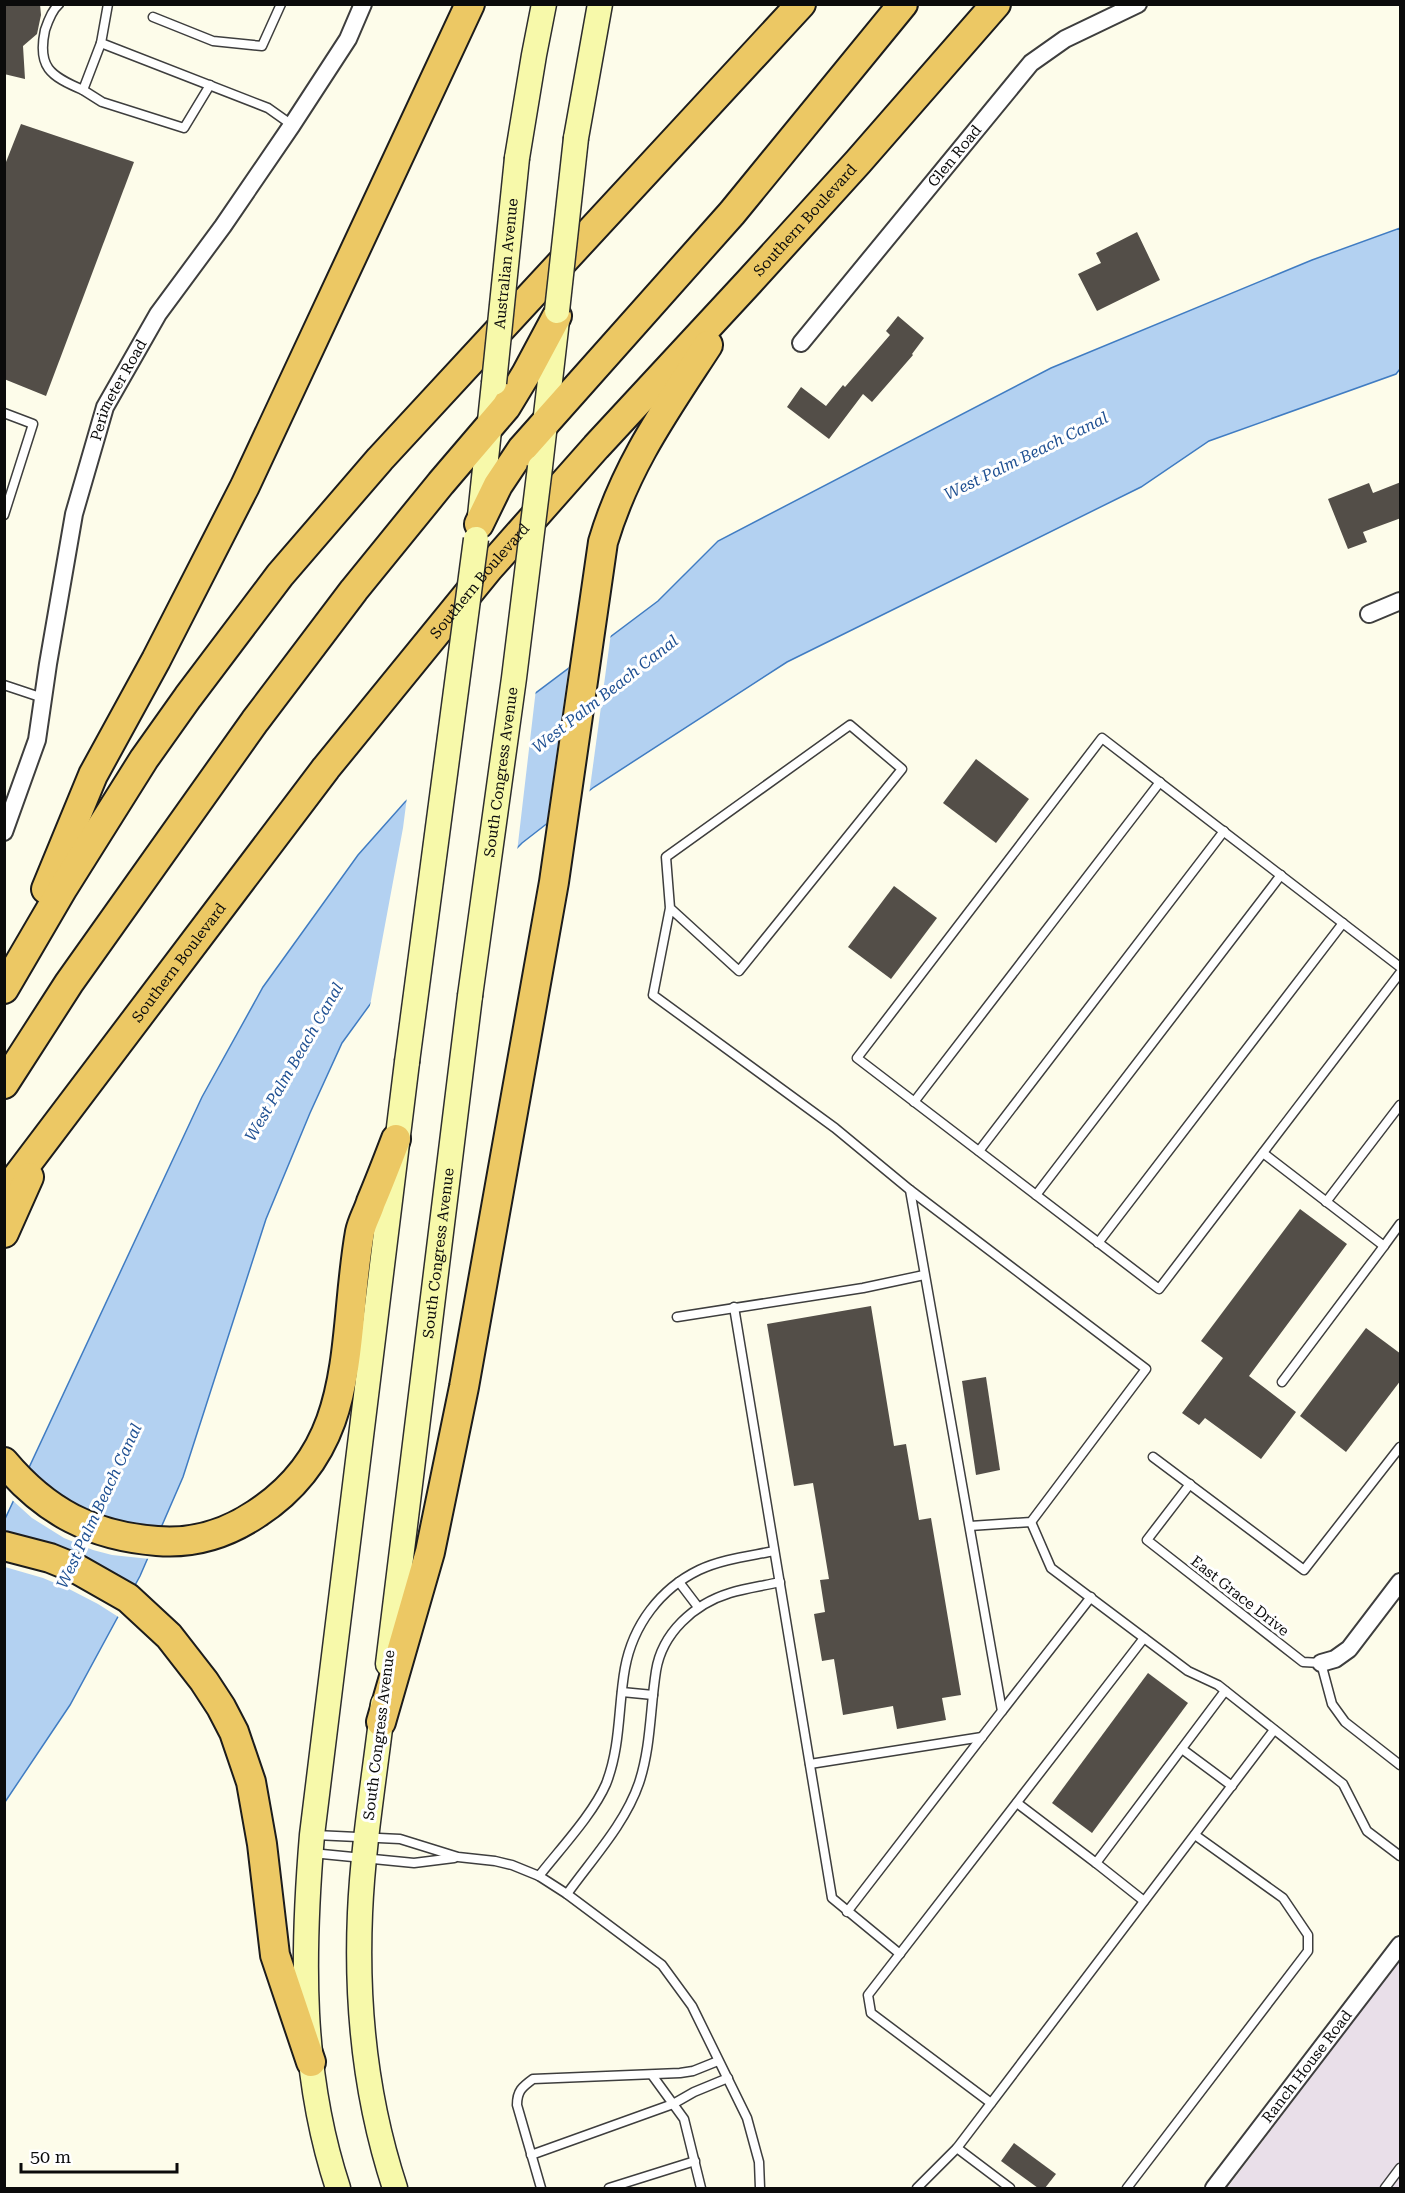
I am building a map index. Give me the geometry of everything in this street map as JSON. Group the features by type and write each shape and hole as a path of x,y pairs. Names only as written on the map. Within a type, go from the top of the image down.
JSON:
{"highway":[{"path":"5,989 93,775 156,660 245,486 470,4"},
{"path":"5,989 63,888 144,759 194,688 280,575 380,459 801,4"},
{"path":"477,532 498,484 509,467 732,213 903,4"},
{"name":"Southern Boulevard","path":"4,1194 292,812 434,634 588,455 749,282 996,4"},
{"path":"381,1722 430,1552 465,1387 558,855 603,542 622,487 651,432 749,282"},
{"path":"4,1084 69,983 288,675 398,534 489,428 526,374 557,314"},
{"path":"4,1233 46,1138"},
{"path":"5,1462 37,1497 69,1518 119,1536 142,1540 162,1542 192,1540 225,1531 267,1507 297,1479 328,1432 341,1389 361,1230 396,1139"},
{"path":"4,1546 50,1558 102,1582 128,1598 169,1636 204,1681 234,1732 244,1756 258,1813 275,1955 311,2062"}],"main road":[{"name":"Australian Avenue","path":"477,532 517,158 544,4"},
{"path":"557,314 576,138 600,4"},
{"name":"South Congress Avenue","path":"395,2188 380,2135 365,2062 361,2024 359,1949 365,1848 470,996 514,678 557,314"},
{"path":"338,2188 325,2138 311,2062 306,2014 304,1957 311,1844 396,1139 477,532"}],"street":[{"name":"Perimeter Road","path":"4,832 37,740 74,514 105,407 158,314 223,226 348,39 363,4"},
{"name":"Glen Road","path":"801,343 1031,63 1065,39 1138,4"},
{"path":"1369,614 1401,601"},
{"path":"1321,1663 1335,1659 1349,1649 1401,1582"},
{"name":"Ranch House Road","path":"1214,2188 1401,1945"}],"lane":[{"path":"59,4 47,23 42,43 43,61 55,77 102,102 184,128 210,85"},
{"path":"83,90 101,43 108,4"},
{"path":"153,17 213,41 262,46 281,4"},
{"path":"101,43 268,108 292,125"},
{"path":"4,413 33,424 4,515"},
{"path":"4,686 43,698"},
{"path":"670,908 739,970 902,770 850,725 666,857 670,908 653,995 826,1121 910,1190 1146,1369 1031,1522 970,1526"},
{"path":"1401,967 1102,738 857,1058 1159,1289 1401,973"},
{"path":"914,1102 1160,782"},
{"path":"979,1151 1224,831"},
{"path":"1036,1195 1281,875"},
{"path":"1098,1243 1343,923"},
{"path":"1326,1202 1401,1105"},
{"path":"1263,1153 1384,1246"},
{"path":"910,1190 1002,1711"},
{"path":"1282,1382 1401,1224"},
{"path":"676,1317 863,1288 924,1275"},
{"path":"734,1307 832,1898 900,1953"},
{"path":"1153,1456 1304,1570 1401,1447"},
{"name":"East Grace Drive","path":"1190,1484 1147,1540 1303,1662 1321,1663"},
{"path":"1031,1522 1052,1568 1188,1671 1225,1691 1343,1784 1368,1831 1401,1856"},
{"path":"539,1876 590,1810 605,1786 614,1759 625,1668 632,1640 644,1617 663,1595 700,1569 725,1561 774,1551"},
{"path":"679,1582 698,1607"},
{"path":"567,1894 628,1809 639,1783 648,1752 656,1669 665,1643 678,1625 698,1607 729,1593 780,1582"},
{"path":"847,1912 1090,1597"},
{"path":"991,2103 871,2013 868,1995 1144,1638"},
{"path":"1321,1663 1332,1704 1345,1722 1401,1765"},
{"path":"1096,1863 1225,1691"},
{"path":"622,1692 653,1695"},
{"path":"917,2188 957,2148 1274,1730"},
{"path":"810,1764 982,1737"},
{"path":"1182,1749 1232,1786"},
{"path":"1017,1803 1144,1901"},
{"path":"1127,2188 1308,1951 1308,1935 1283,1898 1195,1835"},
{"path":"311,1844 365,1848 400,1839 458,1857 512,1865 539,1876 567,1894 662,1965 692,2007 728,2078 750,2129 759,2162 760,2188"},
{"path":"311,1844 365,1848 414,1863 458,1857"},
{"path":"541,2188 517,2104 517,2095 522,2086 533,2079 652,2075 693,2071 718,2061"},
{"path":"652,2075 684,2119 701,2188"},
{"path":"531,2154 673,2104 694,2092 728,2078"},
{"path":"957,2148 1010,2188"},
{"path":"609,2188 695,2161"},
{"path":"1385,2188 1401,2168"}],"shaded area":[{"path":"1400,1960 1400,2188 1227,2188"}],"water":[{"name":"West Palm Beach Canal","path":"1400,228 1400,369 1396,374 1209,441 1141,487 787,662 594,787 522,843 395,970 342,1043 310,1113 266,1219 183,1477 140,1576 70,1705 5,1802 5,1519 202,1097 263,987 358,855 405,802 477,737 658,601 718,541 1051,368 1312,260"}],"pier":[{"path":"611,633 589,795 546,828 569,665"},
{"path":"536,689 517,852 397,972 369,1011 407,797 475,735"},
{"path":"23,1472 85,1517 163,1531 150,1559 112,1555 93,1550 64,1538 32,1518 11,1499"},
{"path":"5,1538 134,1593 120,1618 69,1589 43,1578 5,1567"}],"building":[{"path":"4,4 40,4 41,15 37,34 23,46 25,79 4,74"},
{"path":"21,124 134,162 46,396 4,379 4,167"},
{"path":"1137,232 1160,280 1097,311 1078,274 1101,263 1096,253"},
{"path":"898,316 924,338 913,355 872,402 863,394 829,439 787,407 801,387 826,406 890,335 886,331"},
{"path":"1401,482 1401,518 1363,532 1367,542 1348,549 1328,499 1369,483 1373,493"},
{"path":"976,759 1029,799 996,843 943,803"},
{"path":"894,886 937,918 891,979 848,947"},
{"path":"1300,1209 1347,1244 1249,1376 1296,1412 1261,1459 1205,1418 1199,1425 1182,1413 1223,1358 1201,1341"},
{"path":"871,1306 894,1446 906,1444 919,1520 931,1518 961,1695 942,1698 946,1720 897,1729 893,1706 843,1715 834,1659 822,1661 814,1614 825,1612 820,1580 829,1579 813,1483 794,1486 767,1324"},
{"path":"1366,1328 1401,1354 1401,1380 1346,1452 1300,1416"},
{"path":"986,1377 1000,1470 976,1475 962,1381"},
{"path":"1148,1673 1188,1703 1092,1833 1052,1803"},
{"path":"1014,2143 1056,2174 1045,2188 1038,2188 1001,2161"}]}
